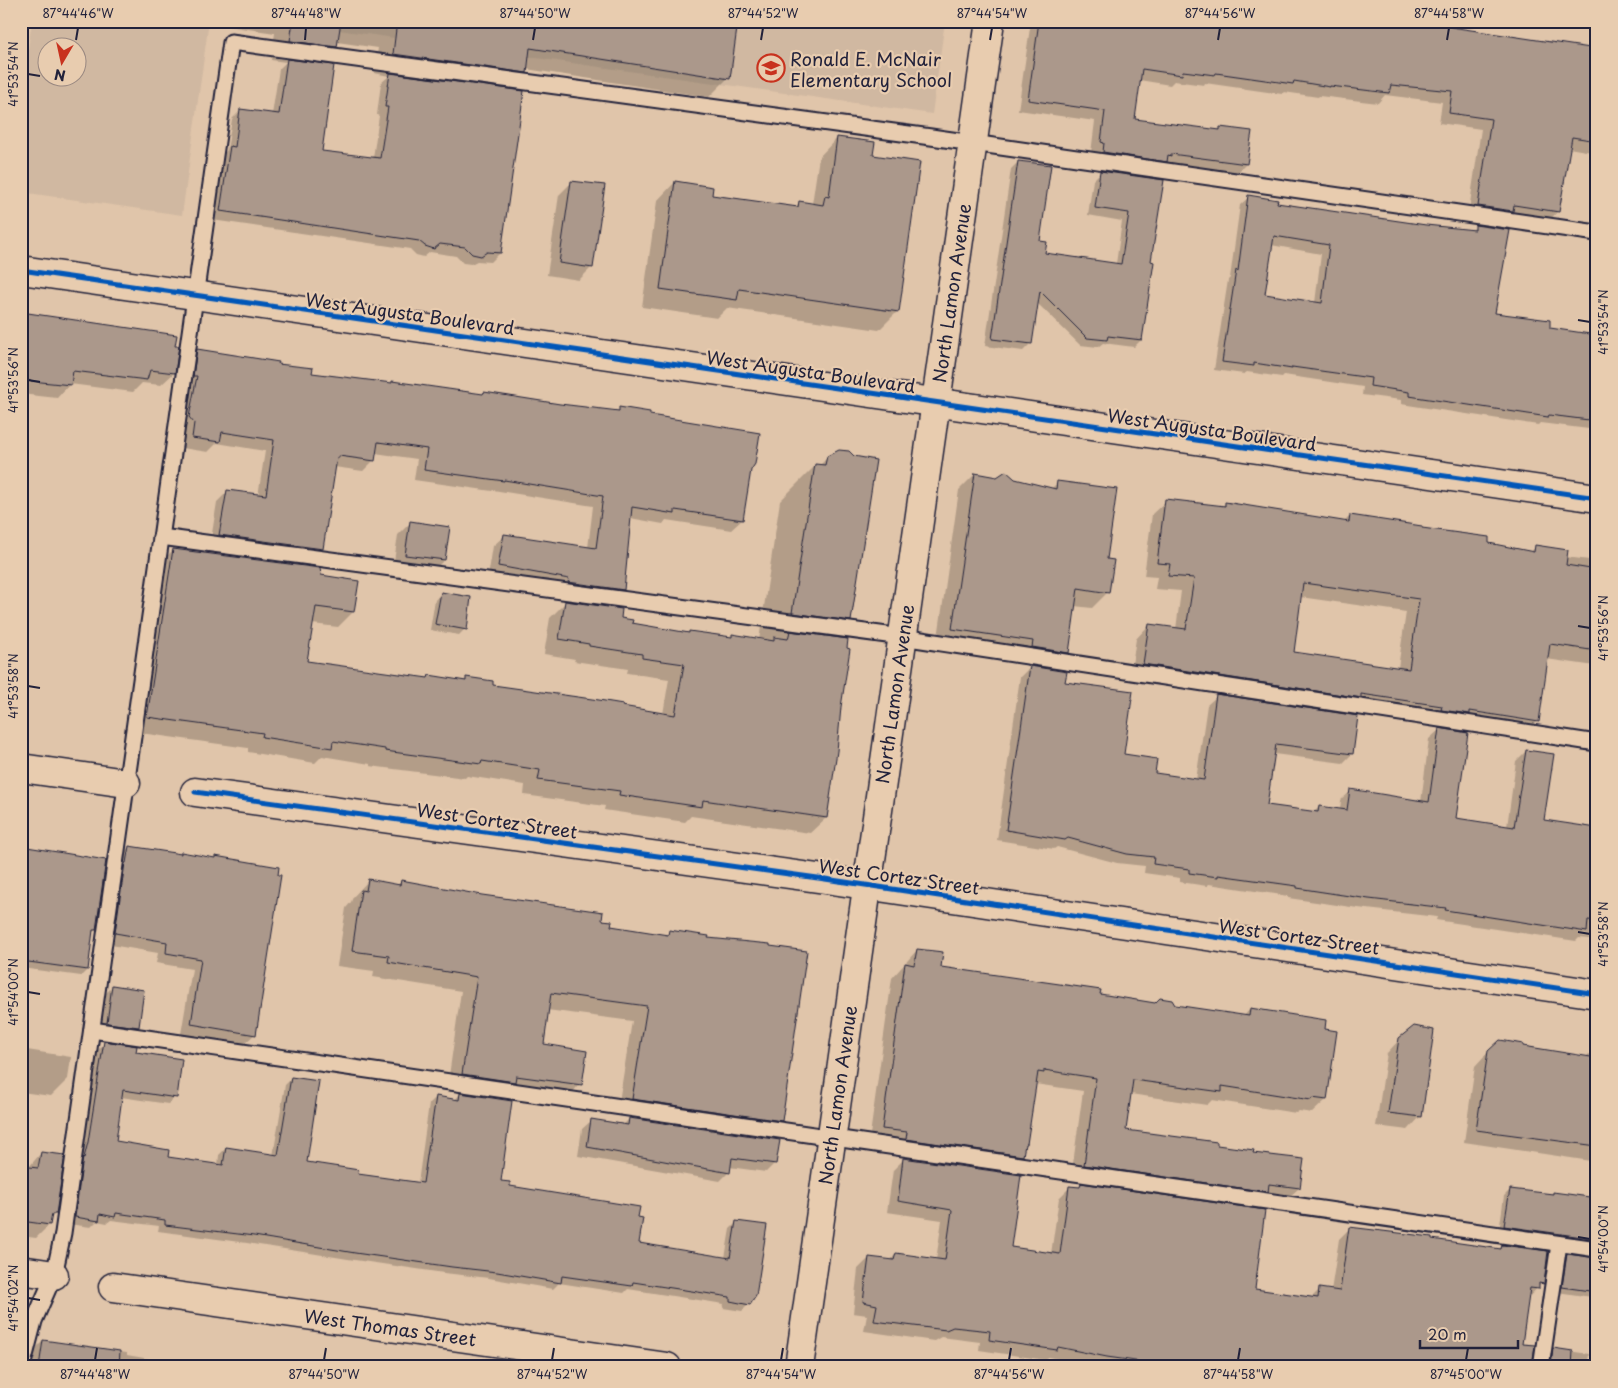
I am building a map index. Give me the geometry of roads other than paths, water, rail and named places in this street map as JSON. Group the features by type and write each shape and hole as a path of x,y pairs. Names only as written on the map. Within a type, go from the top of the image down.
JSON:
{"street":[{"name":"North Lamon Avenue","path":"799,1367 990,21"},
{"name":"West Augusta Boulevard","path":"21,270 1597,498"},
{"path":"21,768 126,783"},
{"name":"West Cortez Street","path":"196,792 867,885 1597,994"},
{"path":"21,1270 54,1275"},
{"name":"West Thomas Street","path":"113,1287 667,1367"}],"lane":[{"path":"22,1367 34,1321 54,1275 62,1237 231,42 972,143 1597,232"},
{"path":"161,537 902,636 1597,743"},
{"path":"92,1030 1597,1249"},
{"path":"1542,1367 1559,1244"}],"place":[{"name":"Ronald E. McNair Elementary School","path":"771,68"}]}
